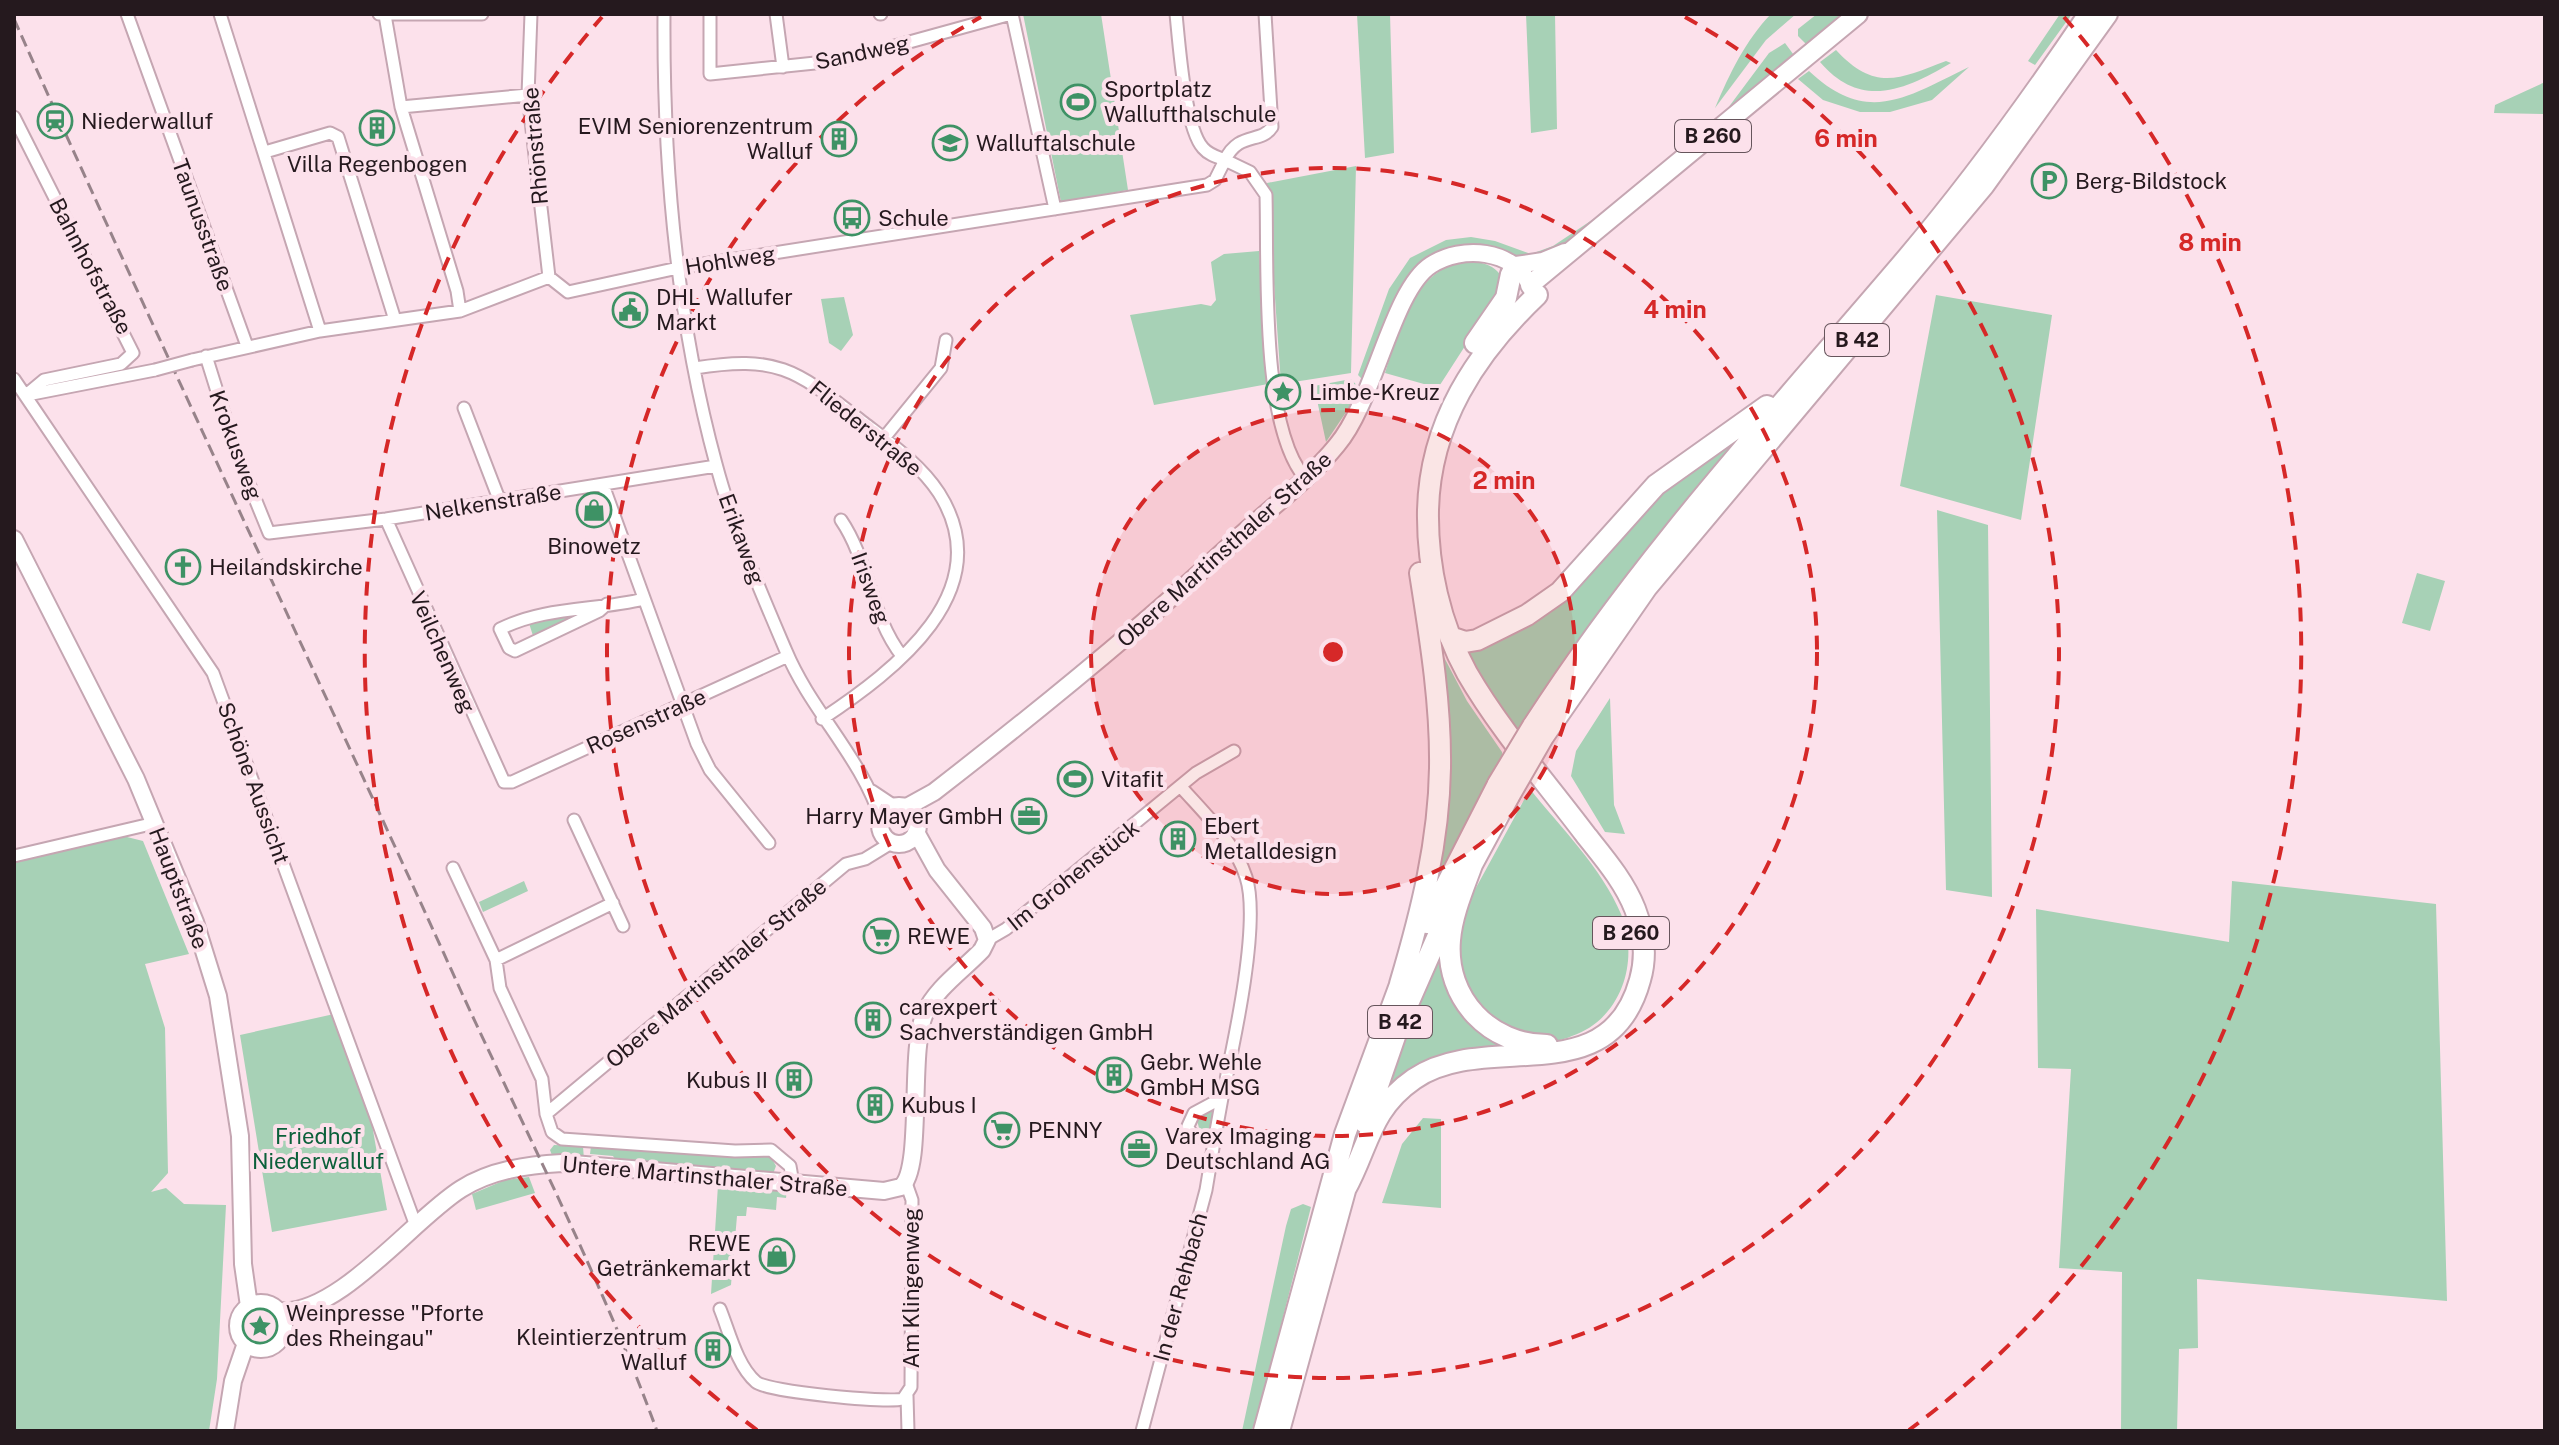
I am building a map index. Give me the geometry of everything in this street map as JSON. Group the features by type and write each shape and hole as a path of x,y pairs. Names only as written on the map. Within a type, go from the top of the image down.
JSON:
{"highway":[{"name":"B 42","path":"1264,1431 1337,1188 1362,1083 1400,984 1443,889 1538,731 1651,558 1818,362 1999,141 2089,14"},
{"name":"B 42","path":"1538,731 1647,587 1984,185 2107,14"},
{"name":"B 260","path":"1473,862 1449,944 1455,982 1467,1006 1494,1031 1530,1044 1568,1041 1596,1026 1617,1004 1630,975 1632,943 1624,912 1610,884 1467,693 1443,646 1423,593 1416,522 1422,455 1447,389 1508,296 1524,282"},
{"name":"B 260","path":"1337,1188 1377,1115 1412,1080 1458,1060 1549,1056 1583,1047 1620,1019 1641,977 1644,942 1630,897 1490,708 1450,637 1436,591 1429,544 1429,494 1438,442 1458,393 1524,282"},
{"path":"1450,637 1465,642 1477,640 1550,601 1579,574 1619,523 1656,485 1749,421 1802,371 1818,362"},
{"path":"1400,984 1424,895 1439,796 1437,699 1423,593"},
{"name":"B 42","path":"1337,1188 1400,1022 1503,790"},
{"name":"B 42","path":"1279,1431 1327,1222"}],"main road":[{"name":"B 260","path":"1524,282 1632,204 1858,14"},
{"name":"B 260","path":"1524,282 1632,204"}],"street":[{"name":"Taunusstraße","path":"127,14 247,346"},
{"path":"220,14 320,331"},
{"path":"379,14 482,14"},
{"name":"Rhönstraße","path":"531,14 528,95 549,277"},
{"name":"Erikaweg","path":"664,14 665,152 678,268 716,466 742,544 788,656 822,719 868,788 881,820"},
{"name":"Sandweg","path":"710,14 710,74 844,60 979,19 1012,14"},
{"path":"776,14 783,67"},
{"path":"1012,14 1055,209"},
{"path":"1176,14 1189,113 1199,141 1209,152 1250,172 1266,195 1274,388 1287,448 1305,478"},
{"path":"1225,160 1238,142 1268,133 1272,127 1265,14"},
{"path":"385,15 401,107 457,291 460,311"},
{"path":"401,107 528,95"},
{"name":"Bahnhofstraße","path":"14,117 18,135 133,353 121,364 44,380 26,395"},
{"path":"265,152 330,133 338,137 395,320"},
{"name":"Hohlweg","path":"549,277 568,292 678,268 1211,183 1225,160"},
{"name":"Obere Martinsthaler Straße","path":"908,817 934,792 1138,629 1305,478 1337,445 1360,412 1408,289 1428,266 1456,254 1495,258 1524,282"},
{"path":"26,395 147,373 247,346 320,331 460,311 549,277"},
{"path":"884,438 941,368 946,340"},
{"name":"Krokusweg","path":"206,356 236,452 269,533"},
{"name":"Fliederstraße","path":"695,368 759,362 804,377 884,438 921,471 939,494 951,519 957,549 954,576 942,610 922,638 822,719"},
{"name":"Schöne Aussicht","path":"14,379 213,673 416,1226"},
{"path":"464,408 499,499"},
{"name":"Nelkenstraße","path":"269,533 386,519 716,466"},
{"path":"603,485 710,770 769,843"},
{"name":"Veilchenweg","path":"386,519 504,782"},
{"name":"Irisweg","path":"841,520 854,539 890,641 902,656"},
{"name":"Hauptstraße","path":"14,539 136,779 195,922 226,1028 240,1136 243,1264 256,1304"},
{"path":"607,604 599,611 515,651 509,648 500,629 530,615 607,604 644,599"},
{"name":"Rosenstraße","path":"504,782 512,782 788,656"},
{"name":"Im Grohenstück","path":"987,940 1006,929 1212,761 1234,751"},
{"name":"In der Rehbach","path":"1142,1431 1206,1190 1252,921 1250,892 1230,846 1181,787"},
{"name":"Erikaweg","path":"868,788 908,817"},
{"path":"937,870 881,831 881,820 887,811 908,817 937,870 983,928 987,940"},
{"path":"897,843 908,817"},
{"path":"574,820 623,926"},
{"path":"14,856 155,823"},
{"name":"Obere Martinsthaler Straße","path":"546,1114 846,864 865,859 897,843"},
{"path":"453,868 496,960 500,988 542,1079 546,1114 557,1137 735,1151 771,1150 790,1166 793,1183"},
{"path":"496,960 613,903"},
{"name":"Am Klingenweg","path":"720,1309 744,1367 757,1383 768,1388 897,1401 907,1396 911,1387 912,1206 909,1177 914,1068 921,1023 930,1002 979,953 987,940"},
{"path":"1214,1142 1197,1138 1188,1126 1194,1113 1222,1098"},
{"name":"Untere Martinsthaler Straße","path":"284,1330 340,1299 375,1262 416,1226 471,1183 498,1172 545,1164 884,1191 909,1177"},
{"name":"Untere Martinsthaler Straße","path":"280,1311 314,1305 375,1262"},
{"path":"256,1304 280,1311 284,1330 275,1344 252,1346 238,1324 256,1304"},
{"path":"227,1423 233,1381 252,1346"},
{"path":"907,1396 908,1431"}],"green space":[{"name":"Sportplatz Wallufthalschule","path":"1023,14 1101,14 1128,190 1061,202"},
{"path":"1357,14 1390,14 1394,153 1365,158"},
{"path":"1526,14 1555,14 1557,129 1531,133"},
{"path":"1771,14 1796,14 1766,40 1715,108 1739,58"},
{"path":"1817,14 1850,14 1809,47 1798,36 1798,29"},
{"path":"2060,14 2072,14 2035,65 2028,61"},
{"path":"1785,43 1796,58 1573,240 1541,258 1430,260 1368,385 1358,375 1389,289 1410,258 1446,240 1471,237 1495,241 1531,254 1553,246 1598,216 1722,116 1769,53"},
{"path":"1836,50 1863,72 1876,77 1901,77 1946,61 1951,63 1900,87 1867,91 1836,77 1820,62"},
{"path":"1969,67 1932,100 1890,112 1860,112 1823,100 1798,79 1809,71 1830,88 1850,98 1869,102 1888,101 1927,88"},
{"path":"2545,82 2545,114 2494,113 2495,105"},
{"path":"1356,166 1351,373 1281,384 1267,183"},
{"path":"1259,251 1268,384 1154,405 1130,315 1201,304 1211,306 1216,300 1211,262 1224,254"},
{"path":"1457,261 1479,262 1492,267 1505,284 1438,388 1385,373 1402,323 1416,294 1440,270"},
{"path":"1936,295 2052,315 2021,520 1900,486"},
{"path":"844,297 853,335 841,351 829,343 821,299"},
{"path":"1351,379 1361,390 1326,442 1314,386"},
{"path":"1758,420 1516,740 1459,646 1518,625 1637,511"},
{"path":"1937,510 1988,525 1992,897 1946,890"},
{"path":"2417,573 2445,581 2430,631 2402,623"},
{"path":"598,608 534,639 528,620"},
{"path":"1436,642 1467,701 1502,752 1504,764 1432,901"},
{"path":"1610,698 1614,805 1625,834 1605,832 1571,776 1576,751"},
{"path":"1530,789 1603,880 1621,914 1628,950 1622,986 1603,1016 1589,1028 1554,1041 1488,1024 1454,964 1466,906"},
{"path":"123,836 143,841 189,954 145,964 165,1028 168,1173 151,1192 166,1188 184,1204 226,1205 217,1379 209,1431 14,1431 14,863"},
{"path":"524,881 528,891 483,912 479,902"},
{"path":"2232,881 2436,904 2447,1301 2197,1279 2198,1348 2179,1349 2177,1431 2121,1431 2122,1272 2059,1268 2071,1069 2038,1068 2036,909 2229,942"},
{"path":"1446,936 1448,973 1516,1046 1488,1053 1382,1106 1389,1075"},
{"name":"Friedhof Niederwalluf","path":"334,1014 371,1119 387,1210 272,1232 240,1035"},
{"path":"1214,1107 1212,1129 1200,1132 1197,1120"},
{"path":"1423,1118 1441,1119 1441,1208 1382,1203 1402,1144"},
{"path":"554,1145 583,1146 584,1160 553,1158 550,1150"},
{"path":"591,1146 731,1157 768,1152 776,1166 773,1174 617,1162 613,1156 590,1154"},
{"path":"529,1177 535,1193 476,1210 472,1194 505,1180"},
{"path":"718,1185 787,1190 786,1198 777,1197 776,1210 747,1207 746,1216 737,1216 731,1285 711,1294"},
{"path":"1303,1204 1311,1207 1256,1424 1250,1431 1242,1431 1286,1226 1291,1209"},
{"path":"258,1311 269,1314 271,1323 275,1323 272,1334 262,1340 251,1337 246,1327 249,1316"}],"railway":[{"path":"14,19 588,1263 657,1431"}],"place":[{"name":"Sportplatz Wallufthalschule","path":"1078,102"},
{"name":"Niederwalluf","path":"55,121"},
{"name":"Villa Regenbogen","path":"377,128"},
{"name":"EVIM Seniorenzentrum Walluf","path":"839,139"},
{"name":"Walluftalschule","path":"950,143"},
{"name":"Berg-Bildstock","path":"2049,181"},
{"name":"Schule","path":"852,218"},
{"name":"DHL Wallufer Markt","path":"630,310"},
{"name":"Limbe-Kreuz","path":"1283,392"},
{"name":"Binowetz","path":"594,510"},
{"name":"Heilandskirche","path":"183,567"},
{"name":"Vitafit","path":"1075,779"},
{"name":"Harry Mayer GmbH","path":"1029,816"},
{"name":"Ebert Metalldesign","path":"1178,839"},
{"name":"REWE","path":"881,936"},
{"name":"carexpert Sachverständigen GmbH","path":"873,1020"},
{"name":"Gebr. Wehle GmbH MSG","path":"1114,1075"},
{"name":"Kubus II","path":"794,1080"},
{"name":"Kubus I","path":"875,1105"},
{"name":"PENNY","path":"1002,1130"},
{"name":"Varex Imaging Deutschland AG","path":"1139,1149"},
{"name":"REWE Getränkemarkt","path":"777,1256"},
{"name":"Weinpresse \"Pforte des Rheingau\"","path":"260,1326"},
{"name":"Kleintierzentrum Walluf","path":"713,1350"}]}
